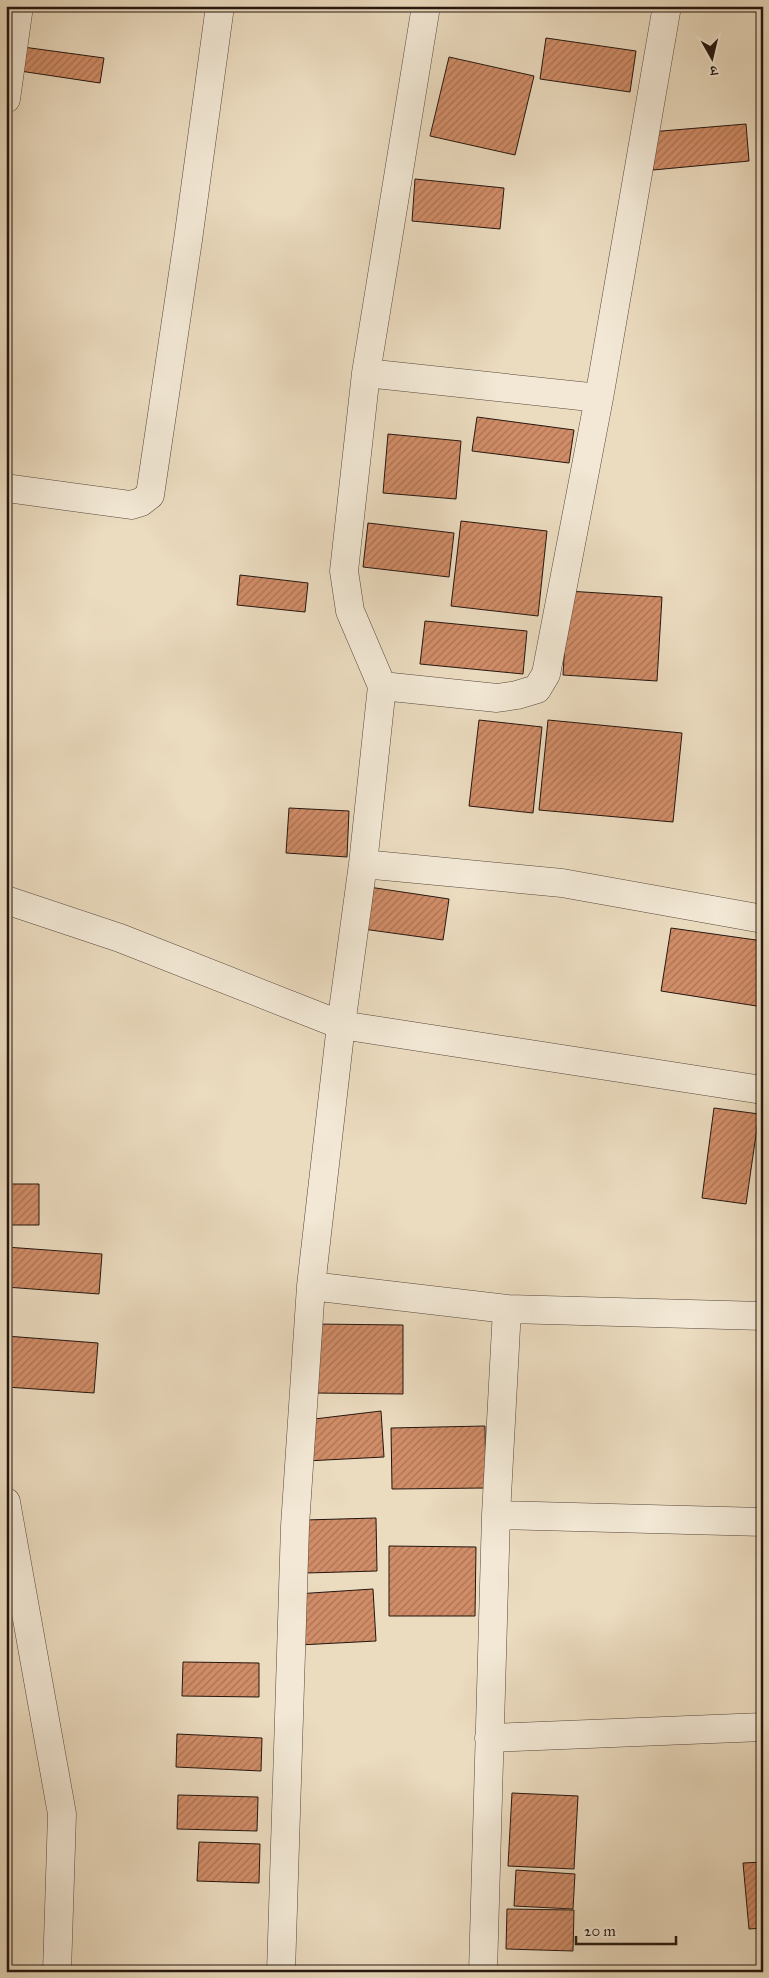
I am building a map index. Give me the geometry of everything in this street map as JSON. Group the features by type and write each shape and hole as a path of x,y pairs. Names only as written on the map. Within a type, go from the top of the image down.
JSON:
{"street":[{"path":"6,99 19,6"},
{"path":"6,488 130,505 142,502 150,495 220,6"},
{"path":"281,1972 295,1526 311,1286 341,1025 363,864 382,686 350,611 344,571 366,373 426,6"},
{"path":"382,686 497,698 537,689 546,674 599,398 667,6"},
{"path":"366,373 599,398"},
{"path":"363,864 562,883 763,919"},
{"path":"6,900 120,938 341,1025 756,1089 763,1087"},
{"path":"311,1286 507,1309 763,1316"},
{"path":"483,1972 496,1515 507,1309"},
{"path":"6,1502 62,1814 57,1972"},
{"path":"496,1515 763,1522"},
{"path":"489,1738 763,1727"}],"building":[{"path":"546,38 636,51 630,92 540,79"},
{"path":"23,47 104,58 100,83 20,71"},
{"path":"449,57 534,76 515,155 430,136"},
{"path":"746,124 749,161 653,170 650,132"},
{"path":"415,179 504,188 500,229 412,221"},
{"path":"477,417 574,430 569,463 472,451"},
{"path":"388,434 461,441 456,499 383,493"},
{"path":"461,521 547,531 538,616 451,606"},
{"path":"368,523 454,533 449,577 363,567"},
{"path":"240,575 308,583 305,612 237,605"},
{"path":"568,591 662,597 657,681 563,675"},
{"path":"425,621 527,631 523,674 420,664"},
{"path":"479,720 542,727 533,813 469,806"},
{"path":"548,720 682,733 673,822 539,810"},
{"path":"289,808 349,811 347,857 286,853"},
{"path":"369,887 449,899 443,940 363,929"},
{"path":"671,928 763,941 763,1007 661,991"},
{"path":"714,1108 759,1114 746,1204 702,1198"},
{"path":"6,1184 39,1184 39,1225 6,1225"},
{"path":"6,1247 102,1254 99,1294 6,1287"},
{"path":"315,1324 403,1325 403,1394 315,1393"},
{"path":"6,1336 98,1343 94,1393 6,1387"},
{"path":"381,1411 384,1457 306,1461 306,1420"},
{"path":"485,1426 486,1488 392,1489 391,1428"},
{"path":"376,1518 377,1571 306,1573 305,1520"},
{"path":"389,1546 476,1547 475,1616 389,1616"},
{"path":"373,1589 376,1641 299,1645 296,1594"},
{"path":"183,1662 259,1663 259,1697 182,1696"},
{"path":"177,1734 262,1738 261,1771 176,1767"},
{"path":"512,1793 578,1796 574,1869 508,1866"},
{"path":"178,1795 258,1797 257,1831 177,1829"},
{"path":"199,1842 260,1844 259,1883 197,1881"},
{"path":"763,1862 763,1928 749,1929 743,1863"},
{"path":"516,1870 575,1874 573,1909 514,1906"},
{"path":"507,1909 574,1910 573,1951 506,1949"}]}
